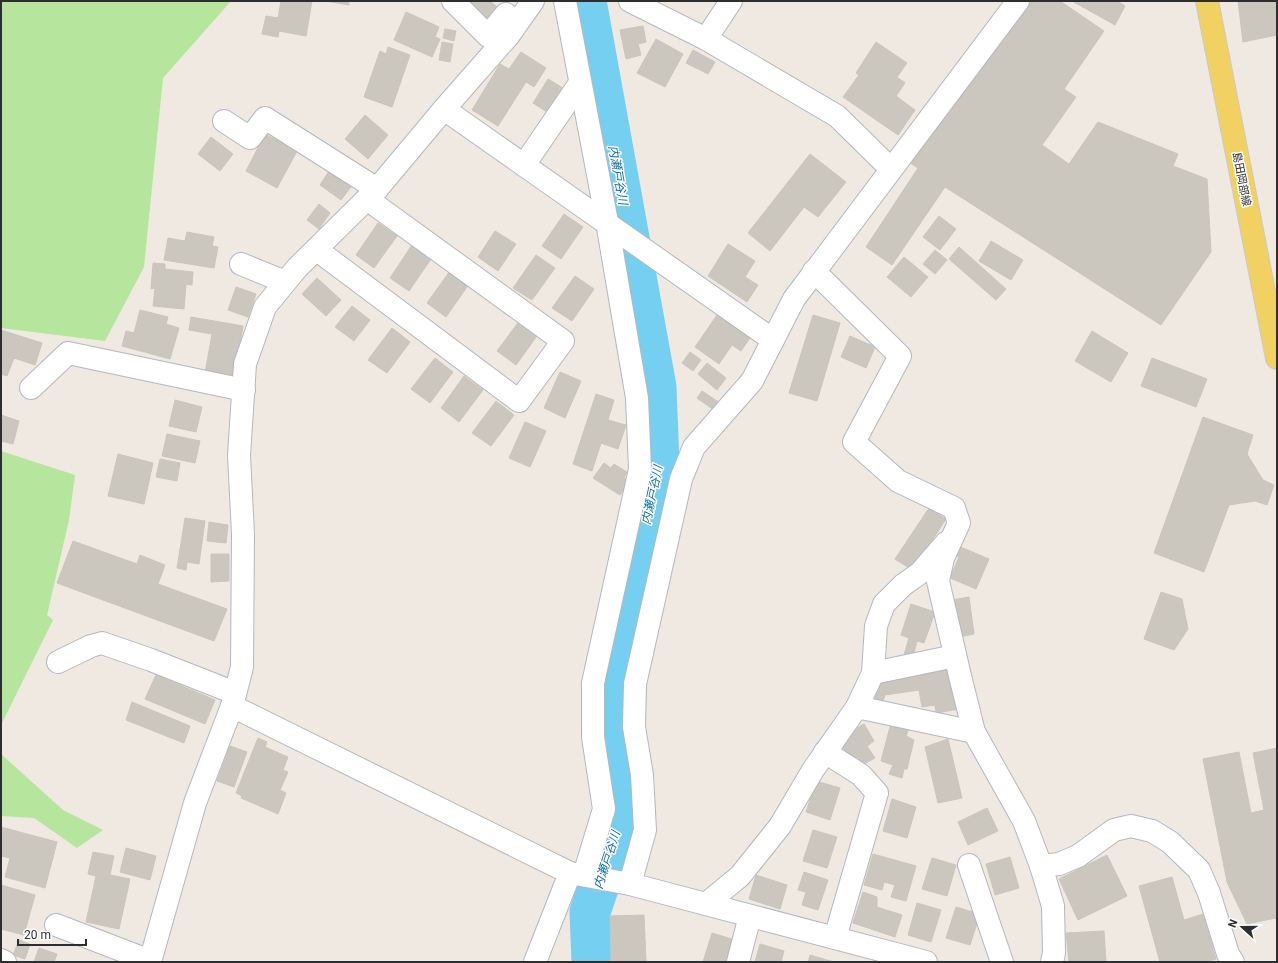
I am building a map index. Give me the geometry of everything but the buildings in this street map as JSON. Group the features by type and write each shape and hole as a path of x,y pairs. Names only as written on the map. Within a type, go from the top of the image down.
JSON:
{"main road":[{"name":"島田岡部線","path":"1207,1 1277,358"}],"street":[{"path":"453,1 488,36"},
{"path":"459,92 457,83 470,57 515,1"},
{"path":"56,925 150,961 195,803 234,700 242,667 243,534 239,455 245,364 265,307 297,268 317,250 372,194 509,35 533,1"},
{"path":"535,962 577,874 604,809 593,737 593,683 640,469 637,398 607,222 564,1"},
{"path":"630,1 706,39 837,116 891,169"},
{"path":"706,39 731,1"},
{"path":"623,882 645,830 642,775 634,726 635,684 681,479 694,447 752,381 794,299 1018,1"},
{"path":"524,165 580,83"},
{"path":"444,109 773,340"},
{"path":"224,121 250,138 265,118 372,194 563,341 519,401 317,250"},
{"path":"241,264 285,282"},
{"path":"814,271 900,356 854,442 898,481 954,508 959,523 943,558 938,581 974,732 1024,821 1041,866 1053,906 1054,953 1052,962"},
{"path":"31,388 68,353 244,390"},
{"path":"706,904 740,876 780,826 825,752 857,707 873,673 876,626 884,604 903,585 920,573 953,535"},
{"path":"58,662 91,646 102,643 151,660 234,700 577,874 623,882 926,962"},
{"path":"873,673 955,656"},
{"path":"857,707 974,732"},
{"path":"825,752 861,775 877,793 835,938"},
{"path":"1041,866 1059,864 1078,856 1114,830 1131,826 1152,831 1170,842 1198,870 1209,893 1228,954 1233,962"},
{"path":"969,865 1002,962"},
{"path":"738,962 750,916"},
{"path":"1,960 5,962"}],"green space":[{"path":"1,1 231,1 163,78 144,267 105,341 1,328"},
{"path":"1,451 75,475 69,520 47,615 53,620 1,725"},
{"path":"1,754 63,810 103,830 77,848 34,818 1,816"}],"waterway":[{"name":"内瀬戸谷川","path":"586,1 656,387 659,464 620,637 611,709 622,788 617,832 590,912 592,962"}]}
